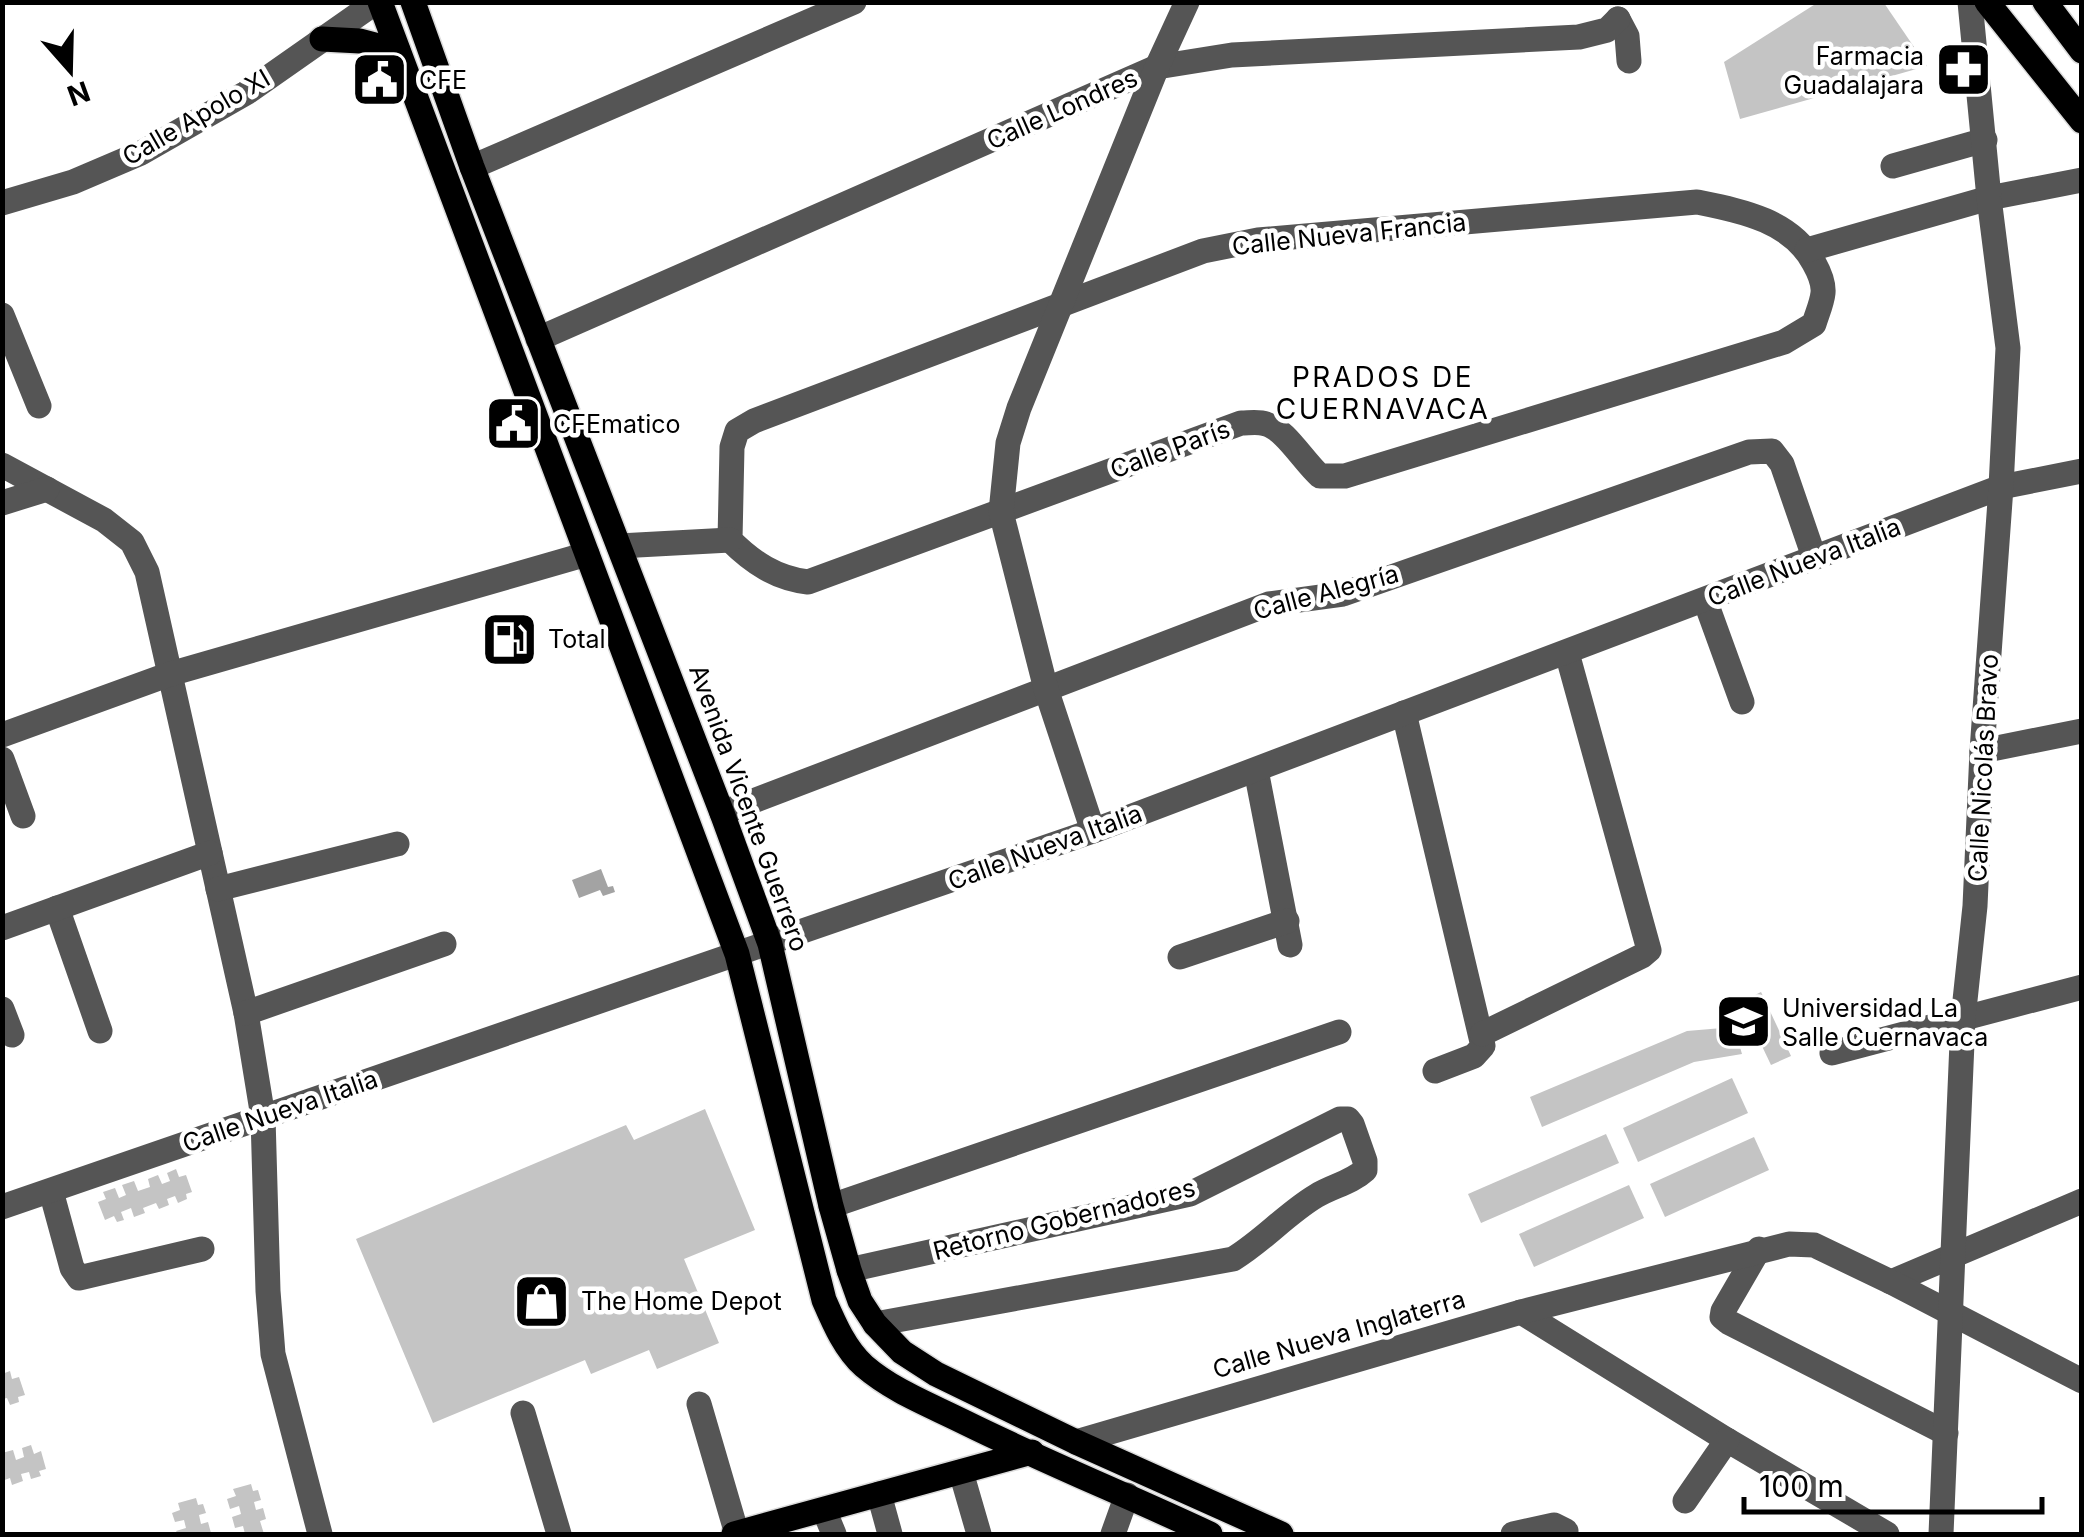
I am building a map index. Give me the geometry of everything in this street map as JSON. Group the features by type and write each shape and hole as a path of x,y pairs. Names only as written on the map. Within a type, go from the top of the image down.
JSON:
{"main road":[{"path":"378,2 737,954 824,1300 840,1334 860,1363 892,1387 1210,1534"},
{"name":"Avenida Vicente Guerrero","path":"412,2 770,944 832,1206 860,1302 902,1352 936,1374 1281,1534"},
{"path":"1987,2 2082,122"},
{"path":"2045,2 2082,51"},
{"path":"322,39 360,41 398,51"},
{"name":"Calle Nueva Inglaterra","path":"736,1534 1076,1442"}],"street":[{"name":"Calle Apolo XI","path":"2,203 74,182 140,153 246,93 378,2"},
{"path":"472,167 854,2"},
{"path":"1093,830 1046,689 1000,512 1008,444 1019,408 1187,2"},
{"name":"Calle Nicolás Bravo","path":"1941,1534 1963,1019 1976,892 2008,348 1970,2"},
{"path":"1619,11 1629,61"},
{"name":"Calle Londres","path":"538,339 1157,67 1232,56 1579,37 1607,30 1619,11"},
{"path":"1893,166 1985,140"},
{"path":"1807,250 1989,198 2082,180"},
{"name":"Calle Nueva Francia","path":"730,540 732,448 736,432 754,421 1203,251 1258,240 1697,202 1745,212 1782,228 1807,250"},
{"name":"Calle París","path":"730,540 766,569 787,580 808,582 1241,423 1263,422 1278,428 1320,476 1345,476 1784,342 1814,324 1824,290 1807,250"},
{"path":"2,315 40,406"},
{"name":"Calle Alegría","path":"722,813 1270,604 1344,594 1750,452 1772,451 1782,464 1814,557"},
{"path":"2,465 104,520 132,542 148,572 246,1013 263,1117 273,1354 320,1534"},
{"name":"Calle Nueva Italia","path":"2,1207 1093,830 2001,487 2082,471"},
{"path":"2,503 48,489"},
{"path":"619,546 730,540"},
{"path":"2,735 170,674 586,554"},
{"path":"1704,600 1742,702"},
{"path":"1482,1034 1649,950 1567,653"},
{"path":"1404,713 1482,1034 1483,1046 1474,1056 1435,1071"},
{"path":"1982,751 2082,732"},
{"path":"2,759 22,816"},
{"path":"1180,957 1288,933 1256,770"},
{"path":"218,889 397,844"},
{"path":"2,928 210,853"},
{"path":"58,908 100,1031"},
{"path":"246,1013 444,944"},
{"path":"1832,1053 2082,987"},
{"path":"2,1009 12,1035"},
{"path":"832,1206 1339,1032"},
{"name":"Retorno Gobernadores","path":"849,1270 1190,1194 1340,1119 1348,1119 1352,1124 1365,1170 1318,1195 1233,1259 875,1324"},
{"path":"51,1191 72,1268 79,1278 202,1249"},
{"path":"1891,1282 2082,1201"},
{"name":"Calle Nueva Inglaterra","path":"1076,1442 1521,1312 1788,1244 1814,1245 2082,1381"},
{"path":"1759,1250 1722,1317 1946,1434"},
{"path":"1521,1312 1886,1534"},
{"path":"699,1404 736,1534"},
{"path":"523,1413 559,1534"},
{"path":"1685,1501 1727,1440"},
{"path":"962,1472 979,1534"},
{"path":"879,1494 890,1534"},
{"path":"1113,1534 1127,1495"},
{"path":"824,1510 834,1534"},
{"path":"1514,1534 1554,1525 1566,1531"}],"shaded area":[{"path":"601,869 608,887 613,886 615,892 603,896 600,890 579,898 572,880"}],"building":[{"path":"1817,3 1884,3 1927,66 1740,119 1724,62"},
{"path":"1761,992 1791,1056 1771,1065 1741,1002"},
{"path":"1734,1027 1742,1054 1694,1062 1542,1127 1530,1097 1687,1031"},
{"path":"1732,1078 1748,1113 1638,1162 1623,1128"},
{"name":"The Home Depot","path":"705,1109 755,1230 684,1259 719,1343 657,1369 649,1350 591,1374 585,1360 433,1423 356,1239 626,1125 634,1140"},
{"path":"1606,1134 1619,1163 1481,1223 1468,1194"},
{"path":"1754,1137 1769,1170 1665,1217 1650,1184"},
{"path":"176,1169 179,1177 186,1175 192,1192 186,1194 187,1199 178,1203 175,1196 167,1199 169,1205 159,1209 156,1203 134,1217 131,1208 121,1212 124,1220 117,1222 114,1216 105,1220 98,1202 106,1199 103,1192 115,1188 119,1198 126,1195 122,1185 134,1181 138,1191 150,1187 148,1179 158,1175 162,1184 170,1181 167,1173"},
{"path":"1629,1185 1644,1218 1534,1267 1519,1234"},
{"path":"10,1371 12,1379 19,1377 25,1395 10,1405 7,1398 2,1399 2,1374"},
{"path":"31,1445 34,1454 41,1451 46,1469 39,1471 41,1476 31,1479 29,1472 21,1474 23,1481 12,1485 10,1478 2,1481 2,1453 13,1450 16,1460 24,1457 22,1448"},
{"path":"251,1484 261,1500 254,1502 256,1510 263,1508 266,1519 260,1521 264,1534 245,1534 243,1526 235,1528 232,1517 241,1514 239,1506 230,1509 227,1499 236,1496 233,1489"},
{"path":"196,1498 206,1513 199,1515 201,1524 208,1522 211,1533 178,1534 176,1531 186,1528 184,1520 175,1522 172,1513 180,1510 178,1503"}],"place":[{"name":"Farmacia Guadalajara","path":"1963,70"},
{"name":"CFE","path":"380,80"},
{"name":"CFEmatico","path":"514,424"},
{"name":"Total","path":"509,639"},
{"name":"Universidad La Salle Cuernavaca","path":"1743,1022"},
{"name":"The Home Depot","path":"542,1301"}],"district":[{"name":"PRADOS DE CUERNAVACA","path":"1383,393"}]}
